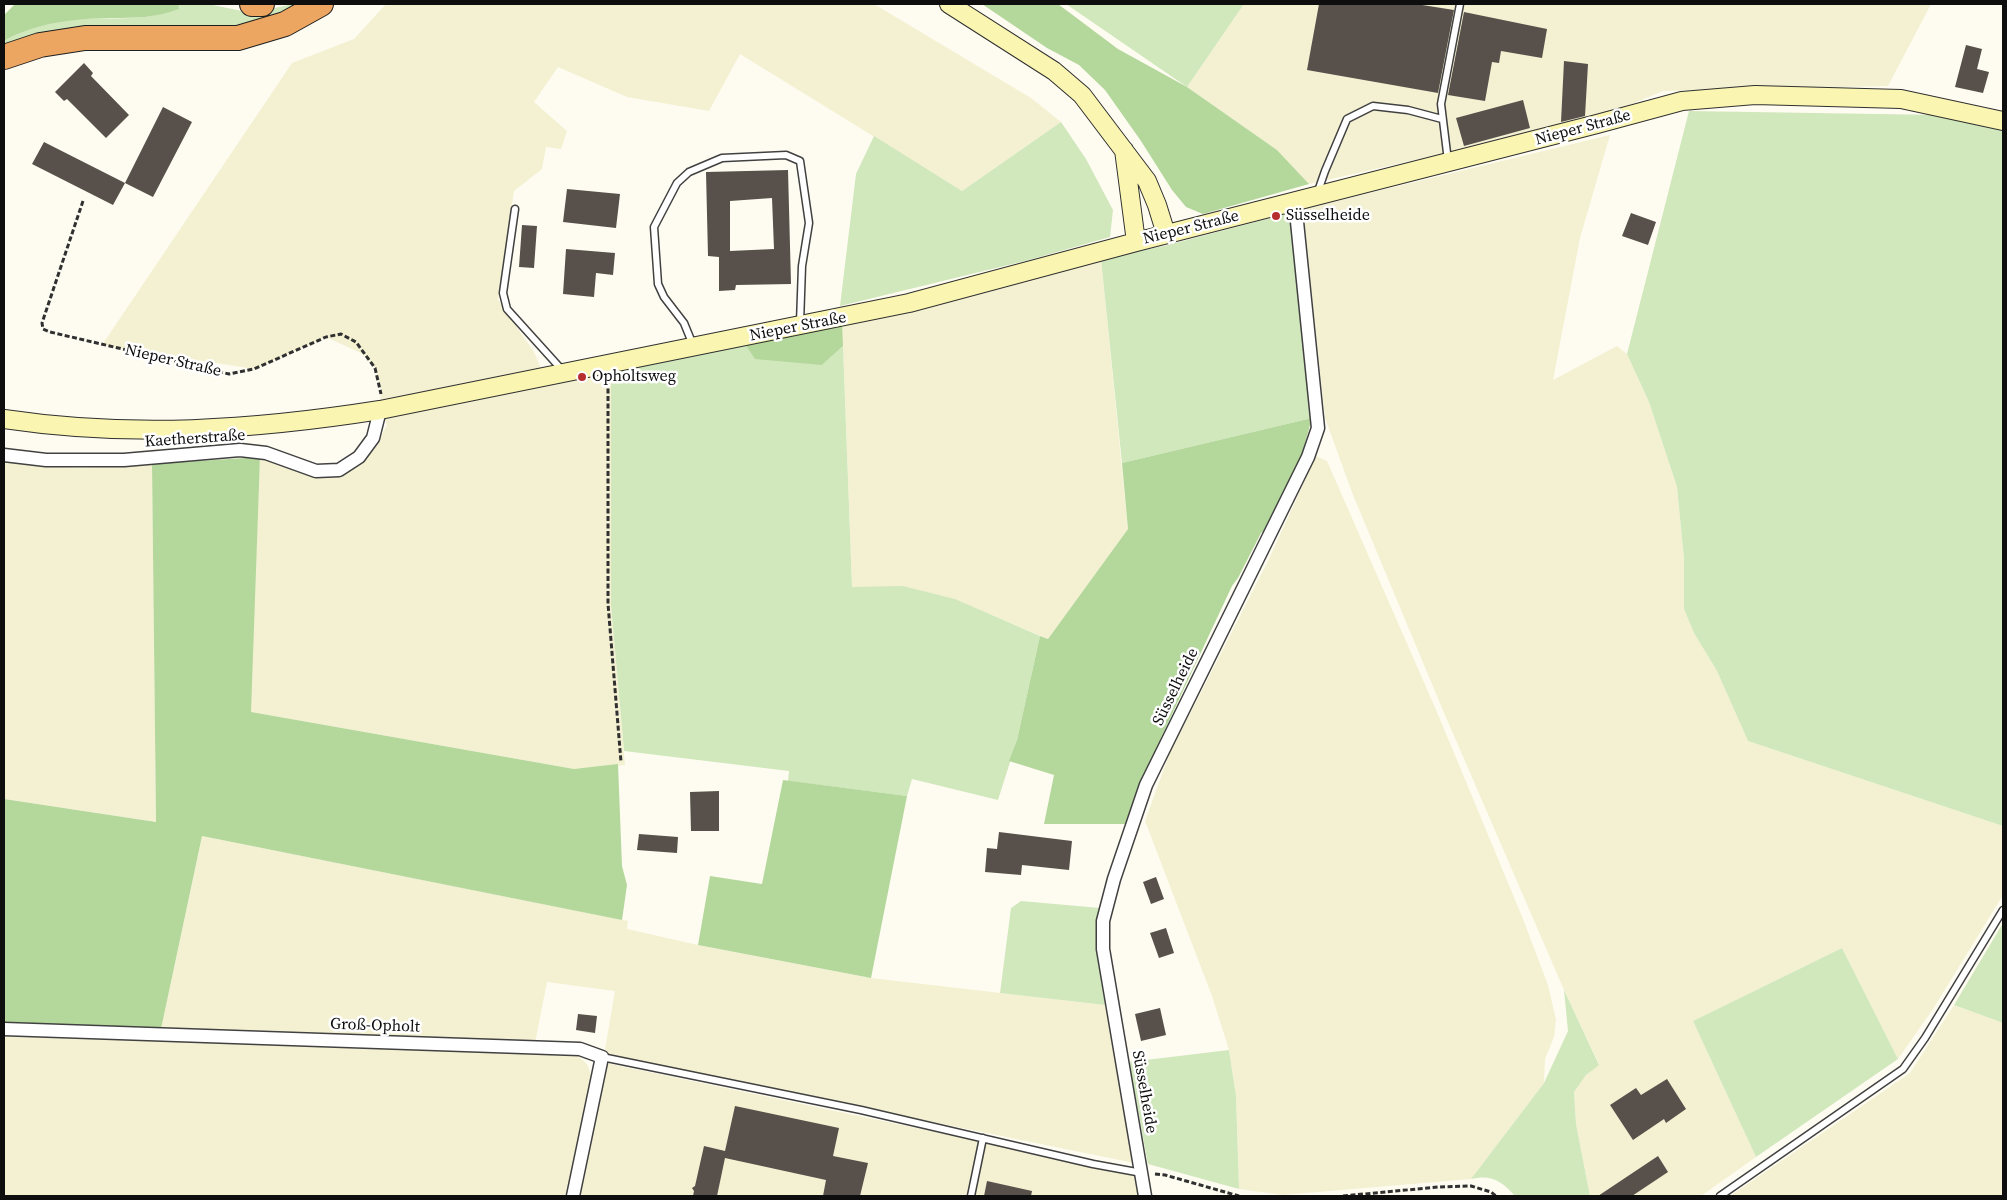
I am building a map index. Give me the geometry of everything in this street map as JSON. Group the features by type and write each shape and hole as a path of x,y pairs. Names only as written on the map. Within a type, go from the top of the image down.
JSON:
{"highway":[{"path":"252,4 262,4"},
{"path":"4,57 40,45 85,38 238,38 285,24 321,4"}],"main road":[{"path":"949,4 1054,71 1082,95 1147,181 1166,234"},
{"name":"Nieper Straße","path":"4,419 119,430 184,430 246,428 380,410 800,327 909,303 1166,234 1448,163 1682,101 1755,95 1901,99 2003,121"},
{"path":"1124,150 1136,242"}],"street":[{"name":"Süsselheide","path":"1145,1196 1104,949 1103,921 1114,879 1146,785 1308,458 1318,428 1295,202"},
{"name":"Kaetherstraße","path":"4,456 46,460 124,460 240,450 266,453 316,471 339,470 359,456 373,438 380,410"},
{"name":"Groß-Opholt","path":"4,1029 580,1049 602,1057"},
{"path":"573,1196 602,1057"}],"lane":[{"path":"1448,163 1441,104 1460,4"},
{"path":"1316,196 1347,119 1373,106 1408,110 1442,119"},
{"path":"694,348 684,323 664,298 658,284 654,227 677,183 689,172 722,158 786,155 800,161 809,223 802,266 800,327"},
{"path":"515,209 503,293 507,309 565,373"},
{"path":"1720,1196 1902,1068 1925,1038 2003,910"},
{"path":"602,1057 861,1110 1093,1164 1142,1173"},
{"path":"971,1196 983,1138"}],"path":[{"name":"Nieper Straße","path":"83,201 42,323 43,329 229,374 254,369 318,340 341,334 356,342 375,368 381,389 380,410"},
{"path":"608,365 608,604 621,762"},
{"path":"1142,1173 1165,1175 1239,1196"},
{"path":"1344,1196 1438,1187 1472,1186 1491,1192 1496,1196"}],"shaded area":[{"path":"386,4 874,4 1031,98 1061,122 962,191 740,54 709,111 627,97 558,67 534,102 567,131 561,149 546,147 542,169 514,191 498,300 534,352 548,385 611,373 611,605 625,765 574,769 250,712 260,457 314,477 341,475 359,466 375,448 387,425 380,410 381,389 375,368 365,355 326,337 254,369 102,345 292,63 354,39"},
{"path":"1244,4 1931,4 1888,86 1663,91 1596,119 1309,184 1277,150 1187,87"},
{"path":"1610,135 1580,238 1553,380 1617,346 1627,354 1649,402 1677,487 1684,559 1684,609 1694,633 1717,671 1748,741 2003,826 2003,895 1933,1009 1898,1059 1842,948 1693,1021 1756,1157 1701,1196 1590,1196 1576,1124 1574,1092 1586,1075 1599,1064 1564,990 1442,708 1353,495 1325,418 1304,222 1307,208"},
{"path":"1101,259 1128,529 1048,639 954,599 903,587 852,588 842,318"},
{"path":"1316,456 1327,461 1437,712 1523,919 1548,985 1556,1020 1554,1037 1545,1059 1544,1083 1471,1179 1283,1195 1239,1189 1236,1096 1229,1050 1212,996 1145,821 1169,755 1268,561"},
{"path":"4,462 78,468 152,464 156,822 4,799"},
{"path":"202,836 628,921 627,929 698,945 871,978 1105,1005 1134,1163 604,1055 615,991 547,982 535,1043 161,1029"},
{"path":"1954,1005 2003,1023 2003,1196 1730,1196 1910,1073"},
{"path":"4,1034 577,1055 587,1064 592,1078 568,1196 4,1196"},
{"path":"606,1063 1136,1174 1139,1196 579,1196"}],"green space":[{"path":"15,4 178,4 179,9 145,17 83,19 56,23 29,30 4,41 4,15"},
{"path":"178,4 208,4 242,11 262,11 293,4 309,4 255,26 4,49 4,41 44,24 84,19 138,18 178,9"},
{"path":"982,4 1058,4 1118,49 1187,87 1277,150 1309,184 1203,214 1186,207 1172,190 1141,141 1105,90 1079,65 1047,48"},
{"path":"1066,4 1244,4 1187,87"},
{"path":"1689,111 1940,115 2003,131 2003,826 1748,741 1717,671 1694,633 1684,609 1684,559 1677,487 1649,402 1627,354"},
{"path":"1061,122 1086,159 1113,210 1110,237 1029,260 840,306 856,174 874,136 962,191"},
{"path":"1286,214 1291,223 1312,418 1122,463 1101,259 1164,246"},
{"path":"842,318 843,346 822,365 755,359 741,338"},
{"path":"741,338 822,365 843,346 852,587 903,586 955,599 1040,636 1017,740 998,800 912,779 907,796 788,781 789,771 624,751 611,605 611,373"},
{"path":"1312,418 1302,454 1267,529 1261,533 1232,586 1138,787 1125,824 1044,824 1054,775 1009,761 1017,740 1040,636 1048,639 1128,529 1122,463"},
{"path":"260,457 251,712 574,769 618,764 622,866 627,885 622,920 202,836 161,1029 4,1022 4,799 156,822 152,464"},
{"path":"783,780 907,796 871,978 698,945 710,876 762,884"},
{"path":"1021,901 1100,908 1096,947 1105,1005 1000,993 1011,908"},
{"path":"2003,923 2003,1023 1954,1005"},
{"path":"1842,948 1898,1059 1756,1157 1693,1021"},
{"path":"1564,990 1599,1065 1586,1075 1574,1092 1576,1124 1590,1196 1515,1196 1496,1180 1484,1177 1471,1179 1544,1083 1568,1031"},
{"path":"1229,1050 1236,1096 1239,1189 1148,1164 1129,1062"}],"building":[{"path":"1319,4 1416,4 1454,10 1438,93 1307,70"},
{"path":"1464,12 1547,29 1542,58 1501,51 1499,63 1492,62 1485,101 1448,95"},
{"path":"1966,45 1982,49 1977,69 1989,72 1983,93 1955,87"},
{"path":"1564,61 1588,64 1585,116 1561,122"},
{"path":"84,63 93,73 91,76 129,115 106,138 67,99 64,101 55,92"},
{"path":"1523,100 1530,128 1464,146 1456,118"},
{"path":"163,107 192,122 153,197 125,183"},
{"path":"44,142 125,183 113,205 32,164"},
{"path":"788,170 791,284 736,285 735,290 719,291 719,257 708,256 706,172","holes":["772,198 774,249 730,251 730,201"]},
{"path":"567,189 620,194 616,228 563,222"},
{"path":"1631,213 1656,222 1648,245 1622,236"},
{"path":"522,225 537,226 534,268 519,267"},
{"path":"566,249 615,253 613,275 596,273 594,297 563,294"},
{"path":"719,791 719,831 691,831 690,792"},
{"path":"999,832 1072,841 1069,870 1022,865 1021,875 985,872 987,848 997,849"},
{"path":"639,834 678,837 677,853 637,850"},
{"path":"1156,877 1164,899 1151,904 1143,882"},
{"path":"1166,928 1174,953 1159,958 1150,933"},
{"path":"1160,1008 1166,1035 1141,1041 1135,1014"},
{"path":"578,1014 597,1016 595,1033 576,1030"},
{"path":"1667,1079 1686,1109 1666,1123 1664,1119 1633,1140 1610,1105 1636,1088 1641,1095"},
{"path":"735,1106 839,1128 833,1156 868,1163 860,1196 823,1196 826,1180 725,1158 717,1196 693,1196 694,1191 692,1188 695,1186 704,1146 725,1151"},
{"path":"1658,1156 1668,1172 1632,1196 1598,1196"},
{"path":"987,1181 1032,1191 1031,1196 984,1196"}],"place":[{"name":"Süsselheide","path":"1276,216"},
{"name":"Opholtsweg","path":"582,377"}]}
